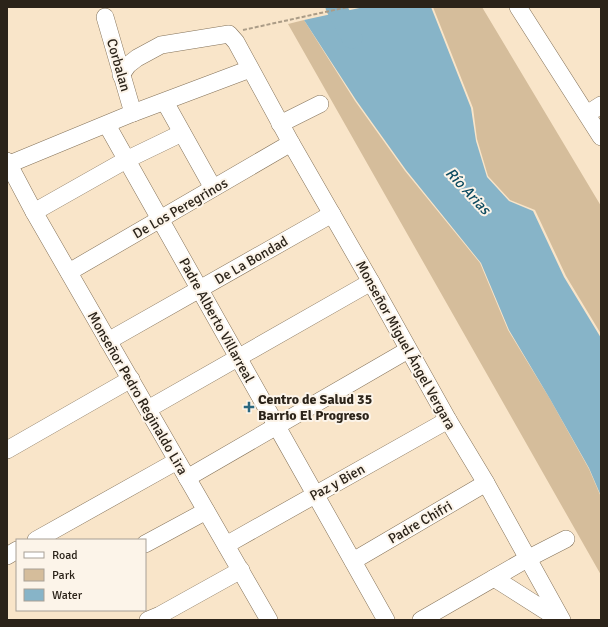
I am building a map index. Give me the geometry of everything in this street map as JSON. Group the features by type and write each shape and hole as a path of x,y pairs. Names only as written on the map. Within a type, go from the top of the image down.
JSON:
{"street":[{"path":"518,7 601,137"},
{"name":"Corbalan","path":"105,17 132,114"},
{"path":"121,75 128,65 137,58 161,45 228,34"},
{"name":"Monseñor Miguel Ángel Vergara","path":"228,34 236,42 280,124 448,420 486,483 561,620"},
{"path":"7,164 250,69"},
{"path":"165,102 213,188"},
{"path":"280,124 320,104"},
{"path":"587,114 601,105"},
{"name":"Padre Alberto Villarreal","path":"107,125 386,620"},
{"path":"34,212 126,160 182,133"},
{"name":"De Los Peregrinos","path":"69,272 291,143"},
{"name":"Monseñor Pedro Reginaldo Lira","path":"7,164 269,620"},
{"name":"De La Bondad","path":"108,342 332,214"},
{"path":"148,409 371,282"},
{"path":"187,478 408,350"},
{"path":"7,450 131,379"},
{"name":"Paz y Bien","path":"226,545 448,420"},
{"path":"38,539 177,461"},
{"name":"Padre Chifri","path":"353,561 486,483"},
{"path":"146,543 206,510"},
{"path":"421,620 527,559 566,539"},
{"path":"7,556 16,551"},
{"path":"148,620 160,615 241,570"},
{"path":"494,578 561,620"}],"path":[{"path":"228,34 348,7"}],"green space":[{"path":"433,7 482,7 601,206 601,334 566,276 535,210 510,200 488,176 477,139 473,108"},
{"path":"304,20 355,101 405,171 480,263 508,330 550,399 589,469 601,497 601,575 288,24"}],"water":[{"path":"364,7 431,7 471,108 476,141 487,177 509,201 533,211 564,277 601,338 601,496 589,468 509,330 481,263 406,170 356,100 304,20"}],"waterway":[{"name":"Río Arias","path":"336,7 352,38"}],"place":[{"name":"Centro de Salud 35 Barrio El Progreso","path":"249,407"}]}
